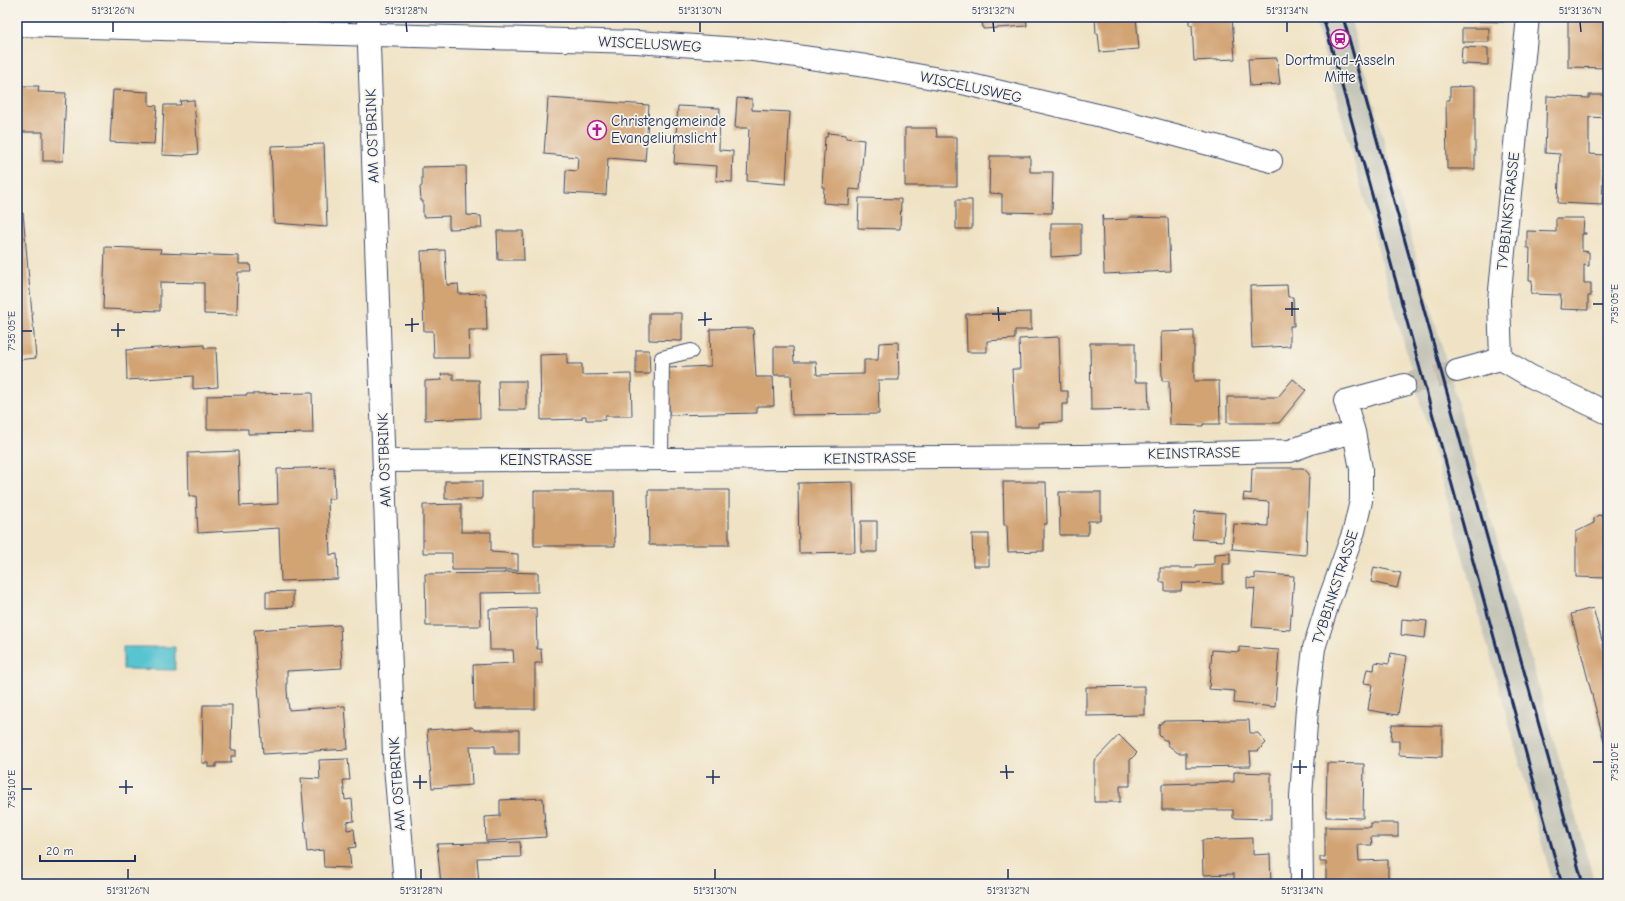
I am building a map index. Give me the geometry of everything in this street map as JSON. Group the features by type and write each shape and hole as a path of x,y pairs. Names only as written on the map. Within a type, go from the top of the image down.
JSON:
{"street":[{"name":"TYBBINKSTRASSE","path":"1501,359 1499,300 1528,17"},
{"name":"WISCELUSWEG","path":"17,25 368,26 754,50 866,66 967,84 1131,123 1271,161"},
{"name":"AM OSTBRINK","path":"368,26 394,755 405,884"},
{"path":"1457,371 1501,359 1530,376 1608,413"},
{"name":"TYBBINKSTRASSE","path":"1302,884 1302,797 1307,708 1314,648 1328,603 1354,531 1361,501 1361,469 1354,432 1345,400 1404,385"},
{"name":"KEINSTRASSE","path":"384,461 1083,456 1290,451 1314,442 1354,432"}],"lane":[{"path":"661,459 662,358 691,351"}],"shaded area":[{"path":"1314,17 1350,17 1417,259 1595,884 1553,884"}],"water":[{"path":"123,647 175,647 175,670 123,669"}],"building":[{"path":"982,17 1026,17 1027,26 983,29"},
{"path":"1095,17 1136,17 1139,49 1100,52 1098,33 1096,34"},
{"path":"1189,17 1232,17 1235,59 1194,61 1192,25 1189,25"},
{"path":"1462,17 1504,17 1504,22 1462,21"},
{"path":"1568,17 1608,17 1608,68 1568,67"},
{"path":"1462,28 1489,28 1489,42 1462,42"},
{"path":"1462,47 1488,48 1488,65 1461,64"},
{"path":"1277,58 1280,84 1250,86 1248,59"},
{"path":"17,86 39,86 38,92 66,93 63,161 43,161 43,132 17,132"},
{"path":"1475,86 1475,169 1447,169 1446,100 1450,100 1450,87"},
{"path":"113,90 149,92 149,105 157,106 154,144 110,142"},
{"path":"1589,95 1608,95 1608,118 1589,117 1589,154 1604,155 1602,205 1558,203 1560,154 1545,153 1547,96 1589,98"},
{"name":"Christengemeinde Evangeliumslicht","path":"548,98 649,105 645,161 608,158 606,195 565,193 566,170 577,171 578,157 544,154"},
{"path":"737,98 752,99 752,110 790,112 786,184 747,181 749,128 735,128"},
{"path":"194,100 198,154 185,156 162,155 164,105 181,105 180,101"},
{"path":"678,106 720,108 719,150 733,151 732,182 716,181 717,166 674,163"},
{"path":"905,128 936,128 937,137 957,137 957,186 905,186"},
{"path":"828,133 846,135 846,138 864,140 860,190 850,189 849,205 823,203 824,187 822,187 825,137 827,137"},
{"path":"324,144 327,227 274,223 271,146"},
{"path":"990,156 1030,156 1030,172 1053,172 1052,213 1002,212 1002,194 989,193"},
{"path":"466,166 467,215 481,216 482,228 449,229 449,216 423,217 423,201 421,201 420,187 422,186 422,167"},
{"path":"859,198 901,199 900,229 858,228"},
{"path":"956,200 972,200 972,229 956,229"},
{"path":"17,213 23,213 36,358 17,360"},
{"path":"1102,215 1103,220 1129,219 1129,217 1168,218 1170,271 1104,274"},
{"path":"1556,218 1584,218 1583,233 1586,234 1582,234 1582,251 1589,252 1589,266 1584,265 1584,283 1591,283 1591,296 1588,296 1588,310 1560,309 1561,295 1531,294 1532,280 1529,280 1530,248 1527,248 1527,231 1556,232"},
{"path":"1051,223 1081,223 1081,255 1051,257"},
{"path":"497,231 523,231 524,260 498,260"},
{"path":"105,247 161,249 160,253 239,256 239,264 250,264 251,272 238,272 237,315 204,314 204,283 160,282 160,311 103,309"},
{"path":"445,250 447,285 458,284 459,294 486,293 487,330 469,330 470,358 434,358 433,331 424,331 421,251"},
{"path":"1287,285 1288,297 1293,297 1294,326 1290,326 1290,346 1252,348 1250,286"},
{"path":"1031,312 1031,330 1015,330 1015,339 987,341 987,352 967,352 966,314"},
{"path":"649,313 682,313 682,341 649,340"},
{"path":"753,328 756,377 773,377 774,406 757,406 757,413 669,415 668,368 711,366 710,329"},
{"path":"1194,331 1194,381 1219,381 1220,424 1203,424 1203,426 1170,425 1169,381 1162,381 1161,332"},
{"path":"1059,337 1061,391 1068,391 1068,404 1062,404 1062,422 1039,423 1039,427 1015,427 1012,369 1020,369 1019,339"},
{"path":"898,342 899,380 878,380 879,414 792,415 791,375 774,375 774,347 793,347 794,362 816,362 817,375 864,374 864,360 878,360 879,343"},
{"path":"1090,343 1135,343 1135,382 1148,382 1149,409 1091,410"},
{"path":"204,345 204,348 216,348 218,387 193,389 193,376 127,380 126,350"},
{"path":"636,350 649,350 650,374 636,374"},
{"path":"567,354 567,364 582,364 582,375 631,374 632,416 605,416 605,420 586,420 586,416 582,416 582,419 541,420 540,355"},
{"path":"441,374 453,374 453,380 479,380 480,418 425,420 425,381 442,380"},
{"path":"1293,379 1306,390 1279,423 1227,423 1227,397 1278,397"},
{"path":"498,381 526,381 526,410 499,410"},
{"path":"312,393 313,433 248,434 248,429 207,429 207,396"},
{"path":"238,451 240,506 278,504 277,469 334,467 335,499 328,499 330,555 337,554 338,579 281,581 279,528 198,533 196,496 189,496 188,453"},
{"path":"1252,468 1303,468 1309,474 1306,555 1232,549 1234,524 1268,526 1269,502 1243,500 1244,493 1251,494"},
{"path":"445,481 482,481 482,499 445,499"},
{"path":"853,482 855,552 799,553 798,483"},
{"path":"1003,482 1046,482 1047,524 1044,524 1044,551 1008,552 1007,525 1004,525"},
{"path":"648,490 729,490 729,545 649,545"},
{"path":"534,491 614,491 615,546 534,546"},
{"path":"1059,492 1101,492 1101,521 1088,521 1088,535 1060,535"},
{"path":"461,504 461,532 491,532 491,552 518,554 518,570 452,570 452,553 423,553 423,505"},
{"path":"1195,511 1225,513 1223,541 1192,539"},
{"path":"1598,515 1604,516 1608,519 1608,578 1576,577 1576,532 1594,523 1594,519"},
{"path":"861,521 877,521 877,552 861,552"},
{"path":"972,534 989,534 989,566 973,566"},
{"path":"1230,553 1230,564 1223,564 1223,584 1182,583 1181,591 1165,591 1165,582 1160,582 1160,568 1196,568 1196,565 1214,564 1214,554"},
{"path":"1374,567 1401,573 1397,588 1371,582"},
{"path":"504,572 538,573 538,592 480,593 481,626 426,626 425,574 505,573"},
{"path":"1255,573 1294,576 1290,630 1252,627 1255,589 1247,588 1247,578 1255,579"},
{"path":"293,591 293,607 266,608 266,592"},
{"path":"536,608 537,649 541,649 542,663 535,663 535,709 474,709 473,665 514,663 513,650 490,650 489,609"},
{"path":"1593,608 1608,662 1608,745 1605,745 1571,614"},
{"path":"1402,619 1427,621 1425,638 1401,635"},
{"path":"340,625 342,668 287,671 287,691 289,710 345,706 348,749 263,754 254,630"},
{"path":"1239,647 1279,650 1275,707 1234,703 1235,691 1209,689 1212,650 1239,652"},
{"path":"1391,653 1407,656 1398,715 1368,710 1372,684 1364,683 1367,669 1374,670 1375,662 1389,664"},
{"path":"1145,686 1145,715 1086,716 1086,687"},
{"path":"203,705 232,705 231,750 236,750 236,756 231,756 231,763 216,763 216,767 208,767 208,763 202,763"},
{"path":"1249,720 1250,733 1258,733 1266,743 1258,751 1250,751 1251,766 1186,767 1186,753 1178,753 1168,745 1167,740 1164,740 1159,735 1159,725 1164,721"},
{"path":"1392,725 1442,726 1442,757 1399,755 1399,741 1391,741"},
{"path":"472,727 475,730 519,730 519,754 495,754 495,746 470,746 472,785 432,788 427,730"},
{"path":"1119,735 1137,753 1130,760 1130,786 1120,786 1120,802 1094,802 1094,761"},
{"path":"348,759 350,780 343,780 345,800 352,799 354,821 347,822 347,830 354,829 356,847 349,848 351,868 324,867 323,850 307,852 301,778 320,779 319,760"},
{"path":"1327,763 1364,764 1363,818 1326,817"},
{"path":"1234,772 1271,773 1271,819 1233,818 1233,810 1162,810 1162,784 1234,782"},
{"path":"543,798 546,837 486,841 485,817 500,816 500,800"},
{"path":"1371,823 1398,823 1398,837 1371,837 1372,845 1358,845 1359,861 1388,860 1388,884 1326,884 1326,862 1320,862 1320,857 1325,857 1325,827 1371,827"},
{"path":"1253,838 1253,855 1270,854 1271,884 1234,884 1234,874 1203,875 1202,840"},
{"path":"520,842 521,857 477,858 479,884 441,884 437,844"}],"tunnel":[{"path":"1404,385 1457,371"}],"railway":[{"path":"1323,17 1562,884"},
{"path":"1343,17 1583,884"}],"place":[{"name":"Dortmund-Asseln Mitte","path":"1340,39"},
{"name":"Christengemeinde Evangeliumslicht","path":"597,130"}]}
